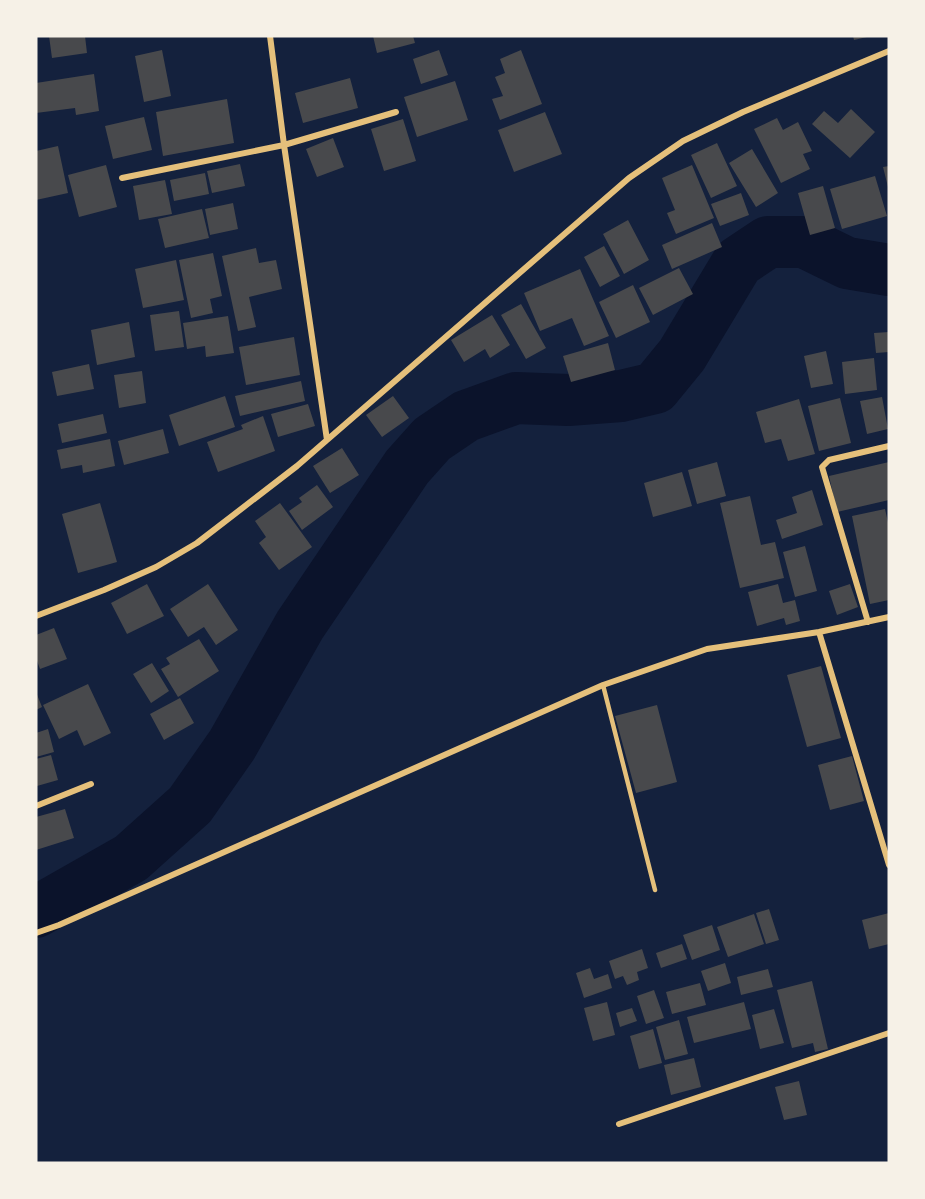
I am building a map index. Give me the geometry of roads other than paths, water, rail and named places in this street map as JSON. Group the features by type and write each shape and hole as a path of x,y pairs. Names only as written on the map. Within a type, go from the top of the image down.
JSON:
{"street":[{"path":"270,36 327,440"},
{"path":"36,616 156,567 197,543 297,466 629,178 693,136 743,112 889,51"},
{"path":"122,178 284,144 396,112"},
{"path":"868,621 822,467 829,460 889,446"},
{"path":"36,933 60,926 603,685 707,649 819,632 889,617"},
{"path":"819,632 889,865"},
{"path":"36,806 91,784"},
{"path":"619,1124 889,1033"}],"lane":[{"path":"603,685 655,890"}],"waterway":[{"path":"36,912 131,858 190,805 232,745 300,625 407,467 432,439 466,416 516,398 568,400 621,396 655,388 682,355 738,262 768,242 804,242 847,263 889,270"}]}
